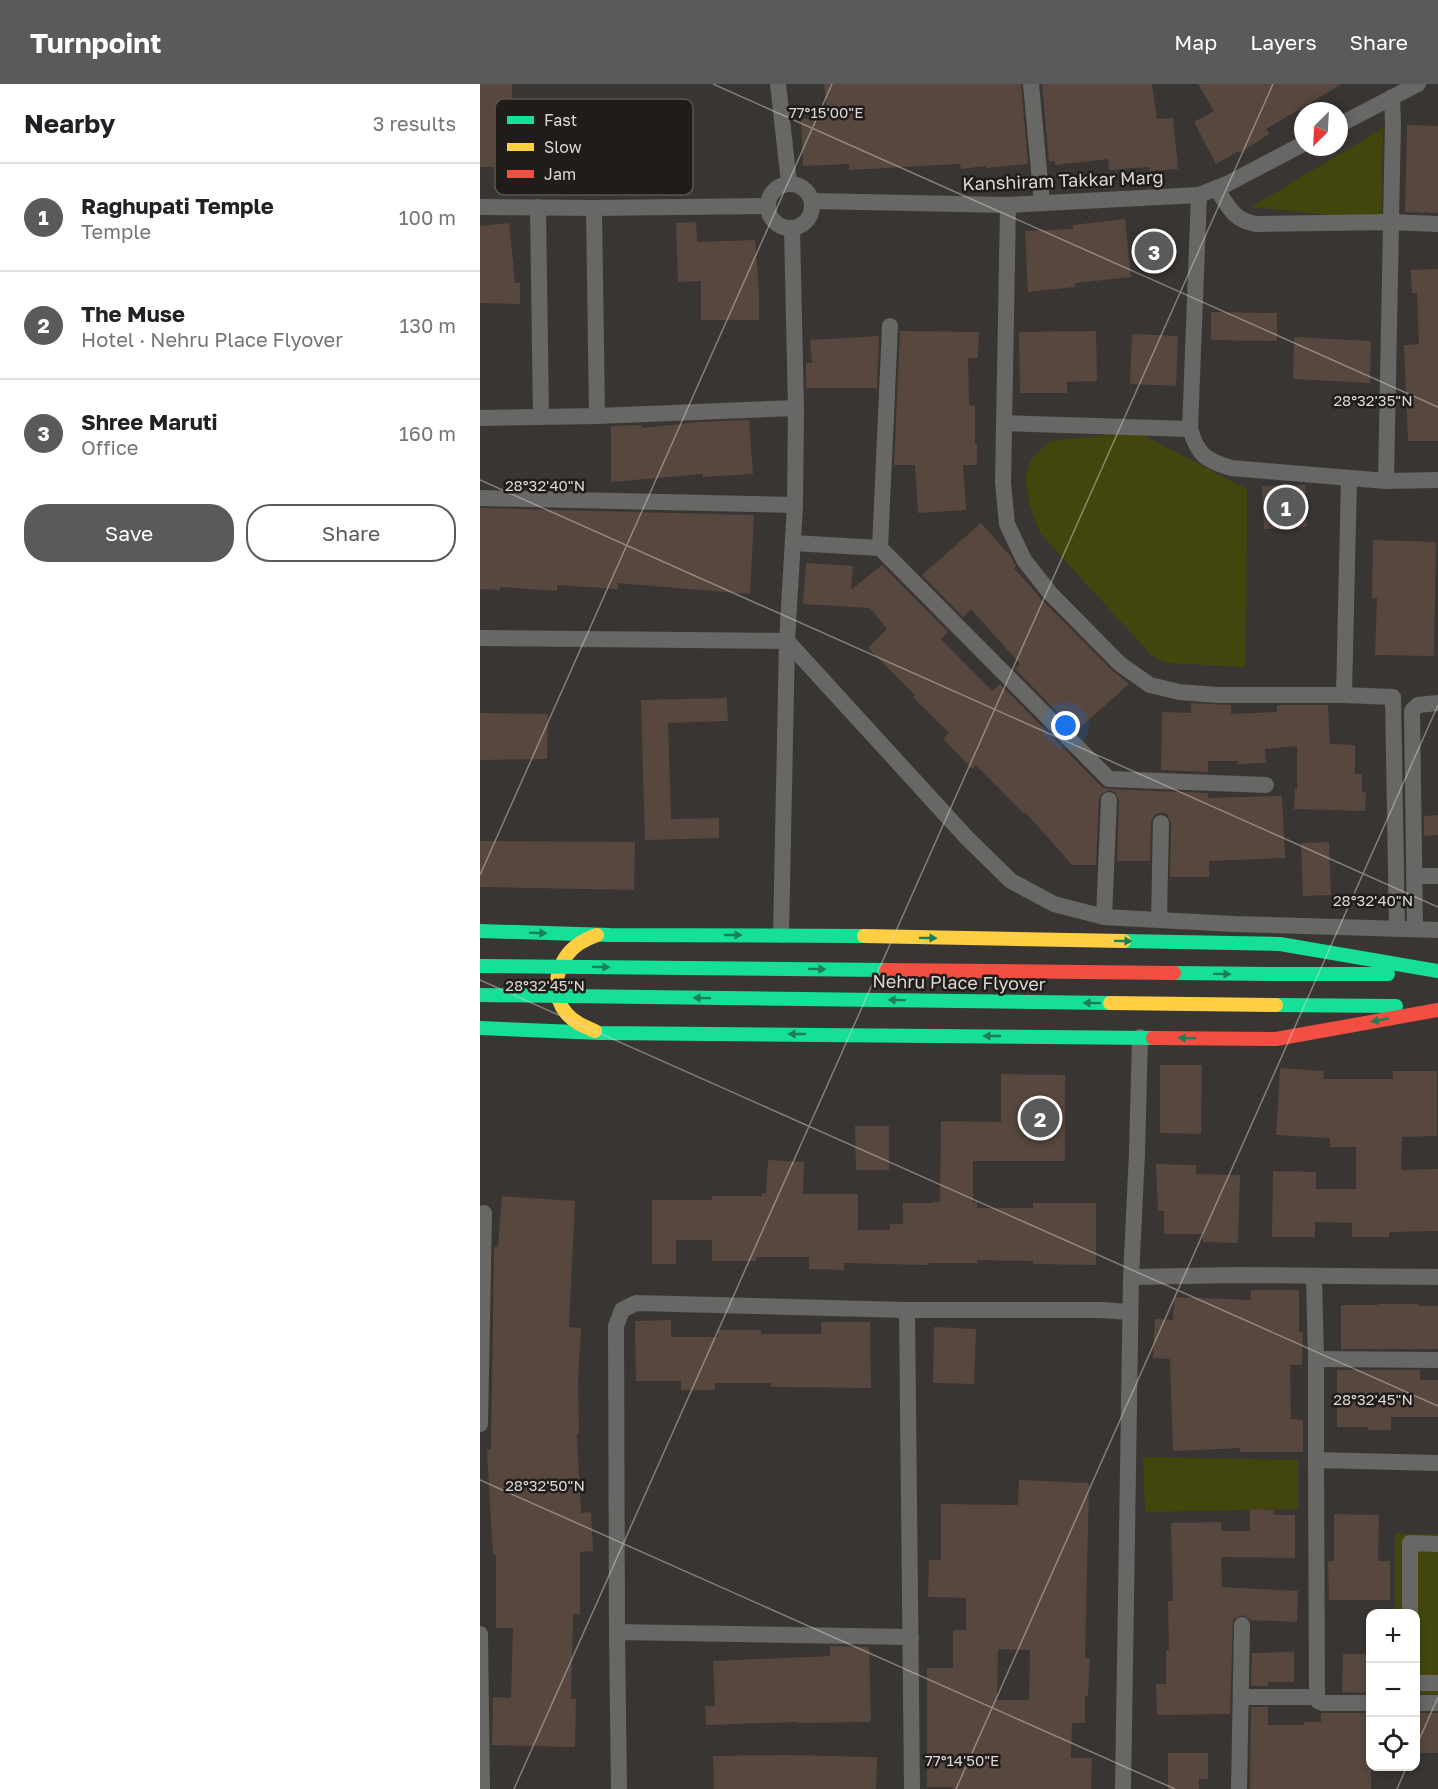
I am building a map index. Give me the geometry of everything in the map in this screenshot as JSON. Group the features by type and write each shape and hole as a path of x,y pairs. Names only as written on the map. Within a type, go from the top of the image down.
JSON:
{"main road":[{"path":"480,931 610,935"},
{"path":"601,1033 589,1030 569,1017 562,1007 556,984 561,962 568,952 586,938 598,935 781,935 1280,944 1438,973"},
{"name":"Nehru Place Flyover","path":"480,966 1277,974 1438,973"},
{"name":"Nehru Place Flyover","path":"480,995 1438,1008"},
{"path":"482,1029 601,1033 1276,1039 1438,1008"}],"street":[{"path":"778,84 789,183"},
{"path":"1031,84 1042,203"},
{"path":"1348,120 1419,84"},
{"path":"1386,481 1392,97"},
{"name":"Kanshiram Takkar Marg","path":"812,201 1008,204 1199,195 1227,184 1294,149"},
{"path":"789,183 797,184 805,189 812,201 812,210 810,217 802,225 784,228 776,224 767,206 768,198 773,190 789,183"},
{"path":"1216,188 1233,214 1245,222 1256,224 1390,222 1438,224"},
{"path":"1199,195 1190,429 1195,447 1211,462 1231,468 1386,481 1438,480"},
{"path":"1008,204 1003,483 1007,524 1024,560 1050,593 1120,664 1150,685 1179,692 1218,695 1393,697 1397,929"},
{"path":"480,207 767,206"},
{"path":"538,207 541,417"},
{"path":"594,208 597,416"},
{"path":"781,935 787,642 795,505 796,408 792,228"},
{"path":"880,548 890,326"},
{"path":"480,418 796,408"},
{"path":"1004,423 1190,429"},
{"path":"1344,695 1349,478"},
{"path":"480,498 795,505"},
{"path":"793,543 880,548 1109,779 1266,785"},
{"path":"480,638 787,642 967,838 1011,881 1054,904 1104,916 1159,920 1438,930"},
{"path":"1415,929 1413,711 1418,705 1438,703"},
{"path":"1104,916 1109,800"},
{"path":"1159,920 1161,823"},
{"path":"1414,876 1438,876"},
{"path":"1123,1789 1130,1312 1140,1037"},
{"path":"480,1424 484,1213"},
{"path":"1131,1277 1238,1275 1438,1277"},
{"path":"1314,1276 1317,1697 1318,1701 1323,1703 1366,1703"},
{"path":"619,1789 616,1326 622,1310 636,1303 907,1310 1130,1312"},
{"path":"907,1310 912,1789"},
{"path":"1316,1359 1438,1360"},
{"path":"1316,1460 1438,1463"},
{"path":"1410,1609 1410,1543 1438,1544"},
{"path":"1239,1789 1242,1625"},
{"path":"617,1632 910,1637"},
{"path":"480,1634 482,1789"},
{"path":"1420,1683 1438,1683"},
{"path":"1241,1697 1317,1697"},
{"path":"1420,1703 1438,1703"}],"green space":[{"path":"1383,128 1381,220 1251,207 1336,156 1348,156 1348,149"},
{"path":"1137,432 1247,489 1246,667 1168,663 1152,656 1040,533 1030,506 1025,479 1031,459 1050,441"},
{"path":"1143,1457 1298,1460 1298,1509 1145,1512"},
{"path":"1395,1534 1438,1534 1438,1694 1420,1694 1420,1609 1395,1609"}],"building":[{"path":"480,84 512,84 512,99 495,99 495,167 480,167"},
{"path":"824,84 1021,84 1028,164 961,169 960,164 849,170 849,164 803,166 801,119 828,118"},
{"path":"1042,84 1152,84 1157,119 1173,118 1178,169 1150,171 1149,167 1109,170 1108,159 1055,165 1055,161 1049,162"},
{"path":"1198,84 1342,84 1312,102 1294,102 1294,112 1266,129 1269,134 1240,153 1239,151 1216,164 1194,122 1214,111"},
{"path":"1407,125 1438,126 1438,213 1405,212"},
{"path":"1125,219 1131,277 1075,283 1075,287 1028,292 1025,231 1073,229 1073,225"},
{"path":"696,222 697,242 755,240 759,320 701,320 701,281 678,282 676,223"},
{"path":"509,223 515,283 520,283 520,304 480,303 480,226"},
{"path":"1438,269 1438,441 1408,441 1404,345 1419,344 1417,293 1412,293 1411,270"},
{"path":"1211,312 1277,313 1277,341 1211,340"},
{"path":"900,331 979,332 978,358 968,358 969,405 975,406 977,465 963,465 966,510 918,513 915,465 894,465"},
{"path":"1096,331 1097,381 1067,382 1067,393 1020,393 1019,332"},
{"path":"1132,334 1178,336 1176,386 1130,384"},
{"path":"879,336 877,388 806,388 806,363 812,363 810,340"},
{"path":"1294,337 1371,341 1370,383 1293,379"},
{"path":"749,420 753,474 703,477 703,474 611,482 611,426 642,425 642,428"},
{"path":"1305,485 1307,527 1264,529 1262,486"},
{"path":"480,508 754,515 750,594 618,583 618,589 557,585 557,591 500,587 500,590 480,589"},
{"path":"981,523 1011,557 1016,566 1014,568 1042,600 1129,684 1076,731 1015,669 1020,664 971,609 963,617 922,575"},
{"path":"1373,540 1436,542 1434,656 1375,655 1377,598 1372,598"},
{"path":"806,563 853,566 851,590 882,565 948,632 941,639 992,691 1000,684 1102,787 1208,793 1208,798 1282,796 1285,858 1209,861 1209,877 1170,877 1171,823 1167,814 1161,813 1155,814 1151,822 1150,861 1117,861 1119,800 1115,792 1109,790 1101,794 1099,800 1096,865 1072,865 1025,812 1024,814 976,765 972,769 943,739 949,733 868,648 887,629 870,608 803,604"},
{"path":"727,698 728,721 668,723 671,819 719,818 719,838 645,840 641,700"},
{"path":"1191,703 1231,705 1231,714 1277,712 1277,705 1328,705 1330,744 1355,745 1355,774 1362,774 1362,792 1366,792 1365,811 1294,809 1295,789 1297,789 1297,746 1265,749 1266,763 1238,764 1238,761 1208,761 1208,772 1161,770 1162,712 1191,713"},
{"path":"480,713 548,714 547,759 480,760"},
{"path":"1438,815 1438,835 1424,836 1424,816"},
{"path":"480,841 635,842 634,890 480,887"},
{"path":"1329,842 1331,895 1303,896 1301,843"},
{"path":"1160,1065 1202,1065 1201,1134 1160,1133"},
{"path":"1280,1068 1324,1071 1323,1079 1393,1079 1393,1071 1437,1071 1437,1136 1402,1137 1401,1170 1438,1169 1438,1231 1389,1232 1389,1237 1352,1237 1352,1223 1315,1222 1315,1237 1272,1237 1273,1171 1316,1172 1316,1189 1356,1189 1356,1147 1330,1147 1330,1138 1276,1135"},
{"path":"1001,1074 1065,1075 1065,1161 973,1161 973,1202 977,1202 977,1208 1033,1208 1033,1203 1096,1203 1096,1265 977,1260 977,1263 929,1263 929,1265 844,1263 844,1270 809,1269 809,1257 756,1257 756,1261 712,1261 712,1240 676,1240 676,1264 652,1264 652,1200 712,1200 712,1196 762,1196 762,1193 766,1193 768,1160 804,1162 803,1194 858,1194 858,1230 890,1230 890,1224 903,1224 903,1203 940,1202 941,1121 1001,1122"},
{"path":"855,1126 889,1126 889,1170 856,1170"},
{"path":"1156,1164 1196,1165 1196,1174 1240,1175 1238,1243 1203,1242 1203,1234 1164,1234 1164,1211 1158,1211"},
{"path":"502,1196 575,1201 569,1327 581,1328 578,1380 579,1433 577,1434 581,1513 591,1512 593,1551 580,1552 580,1614 573,1614 571,1699 576,1699 575,1747 492,1745 493,1697 511,1698 513,1628 496,1628 496,1555 493,1555 487,1450 491,1449 494,1247 498,1247"},
{"path":"1251,1290 1299,1290 1299,1332 1303,1332 1302,1365 1290,1365 1291,1419 1303,1420 1303,1452 1240,1452 1240,1448 1173,1451 1170,1359 1153,1358 1155,1319 1173,1320 1174,1297 1251,1300"},
{"path":"1341,1305 1438,1306 1438,1349 1341,1349"},
{"path":"671,1320 671,1337 718,1337 718,1330 761,1330 761,1334 821,1334 821,1322 870,1322 871,1388 771,1387 771,1383 715,1383 715,1390 681,1390 681,1381 636,1381 635,1321"},
{"path":"934,1327 976,1329 974,1384 933,1383"},
{"path":"1337,1370 1420,1370 1420,1380 1438,1380 1438,1417 1391,1417 1391,1430 1337,1427"},
{"path":"1019,1480 1089,1483 1085,1658 1090,1658 1088,1696 1085,1696 1085,1723 1072,1723 1071,1758 1092,1758 1091,1789 927,1787 927,1668 953,1668 953,1630 966,1630 966,1598 928,1597 929,1560 941,1560 941,1504 1018,1505","holes":["998,1649 1030,1650 1029,1700 997,1700"]},
{"path":"1250,1509 1273,1510 1274,1515 1295,1515 1295,1558 1221,1557 1222,1587 1298,1591 1297,1622 1251,1620 1243,1615 1233,1619 1230,1714 1157,1715 1156,1684 1166,1684 1166,1650 1169,1650 1168,1601 1173,1601 1171,1523 1221,1522 1221,1531 1250,1531"},
{"path":"1334,1514 1379,1515 1378,1561 1390,1561 1390,1600 1329,1600 1328,1561 1334,1561"},
{"path":"830,1646 869,1647 871,1722 706,1725 705,1706 715,1706 713,1661 830,1656"},
{"path":"1294,1652 1294,1682 1268,1682 1268,1686 1251,1686 1252,1653"},
{"path":"1343,1654 1366,1654 1366,1693 1342,1692"},
{"path":"1251,1707 1268,1707 1268,1725 1304,1725 1304,1722 1321,1722 1321,1713 1366,1713 1366,1771 1371,1771 1371,1789 1250,1789"},
{"path":"1420,1713 1438,1713 1438,1753 1420,1753"},
{"path":"1168,1753 1208,1753 1208,1779 1199,1779 1199,1789 1168,1789"},
{"path":"713,1756 877,1757 876,1789 714,1789"}],"traffic: fast":[{"path":"480,931 610,935 864,936"},
{"path":"1124,941 1280,944 1438,971"},
{"path":"480,966 886,970"},
{"path":"1174,973 1277,974"},
{"path":"1277,974 1388,974"},
{"path":"480,995 1110,1003"},
{"path":"1276,1005 1396,1006"},
{"path":"480,1028 601,1033 1153,1038"}],"traffic: slow":[{"path":"595,1031 576,1022 567,1014 561,1005 557,986 561,966 572,949 597,935"},
{"path":"864,936 1124,941"},
{"path":"1110,1003 1276,1005"}],"traffic: jam":[{"path":"886,970 1174,973"},
{"path":"1153,1038 1276,1039 1438,1010"}],"place":[{"name":"Shree Maruti","path":"1154,251"},
{"name":"Raghupati Temple","path":"1286,507"},
{"name":"The Muse","path":"1040,1118"}]}
